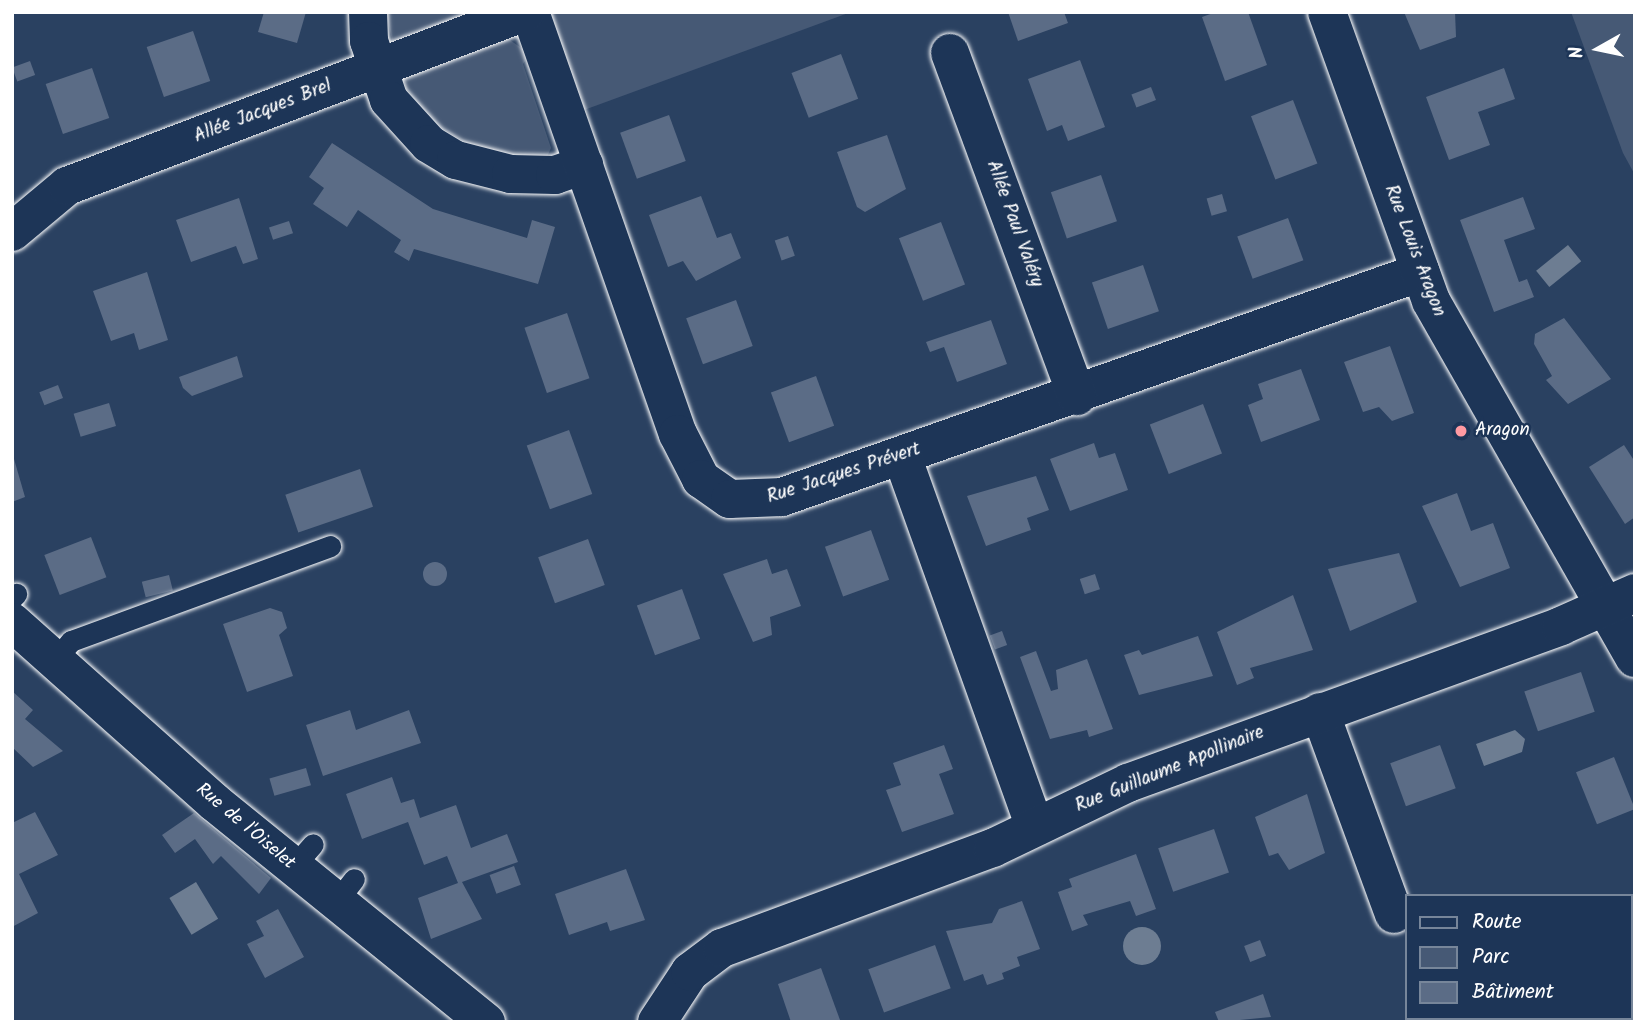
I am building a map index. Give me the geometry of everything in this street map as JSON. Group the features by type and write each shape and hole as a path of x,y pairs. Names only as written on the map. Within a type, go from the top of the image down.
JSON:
{"street":[{"path":"368,12 377,69 404,122 456,160 535,177 584,165"},
{"name":"Allée Jacques Brel","path":"12,232 67,186 528,12"},
{"name":"Rue Jacques Prévert","path":"528,12 690,464 712,491 762,512 902,456 1421,272"},
{"name":"Rue Louis Aragon","path":"1327,12 1421,272 1444,328 1620,601 1635,658"},
{"name":"Allée Paul Valéry","path":"950,52 1077,396"},
{"path":"902,456 1035,827"},
{"name":"Rue Guillaume Apollinaire","path":"657,1022 690,972 722,948 913,867 1035,827 1128,783 1620,601"},
{"name":"Rue de l'Oiselet","path":"14,605 55,660 173,749 345,891 486,1022"},
{"path":"1320,712 1396,922"}],"lane":[{"path":"55,660 71,641 330,546"}],"green space":[{"path":"386,12 495,12 393,44"},
{"path":"548,12 851,12 584,110"},
{"path":"1571,12 1635,12 1635,175 1623,153"},
{"path":"507,38 530,54 523,64 551,148 547,157 489,156 432,122 406,88 404,79"}],"shaded area":[{"path":"1568,245 1581,261 1549,287 1536,271"},
{"path":"1515,730 1525,739 1522,752 1484,766 1476,744"},
{"path":"196,882 218,919 192,935 169,898"},
{"path":"1142,927 1155,933 1161,946 1155,959 1142,965 1129,959 1123,946 1129,933"}],"building":[{"path":"264,12 306,12 297,43 258,32"},
{"path":"1008,12 1064,12 1068,23 1018,41"},
{"path":"1216,12 1248,12 1267,65 1225,81 1202,17"},
{"path":"1404,12 1455,12 1456,37 1420,50"},
{"path":"193,31 210,81 164,97 147,47"},
{"path":"841,54 858,99 809,118 792,73"},
{"path":"1080,60 1105,127 1068,141 1062,125 1047,131 1028,79"},
{"path":"30,61 35,75 17,82 12,67"},
{"path":"92,68 109,118 63,134 46,84"},
{"path":"1504,68 1515,99 1478,112 1490,145 1449,160 1426,97"},
{"path":"1151,87 1156,100 1136,108 1131,95"},
{"path":"1293,100 1317,163 1275,180 1251,116"},
{"path":"669,115 686,161 637,179 620,133"},
{"path":"887,135 906,189 865,212 857,207 837,152"},
{"path":"332,143 433,209 527,238 532,220 555,227 538,284 414,249 409,261 394,252 401,240 358,210 347,227 313,204 324,188 309,177"},
{"path":"1101,175 1117,221 1067,239 1051,192"},
{"path":"1222,194 1227,211 1212,216 1207,198"},
{"path":"701,196 717,238 731,233 741,258 696,281 683,261 668,267 649,215"},
{"path":"1523,197 1535,229 1504,240 1519,282 1527,279 1534,297 1494,312 1460,220"},
{"path":"239,198 258,259 243,264 236,246 191,262 176,220"},
{"path":"1288,218 1303,260 1253,279 1237,236"},
{"path":"289,221 293,233 273,240 269,227"},
{"path":"941,222 965,285 923,301 899,238"},
{"path":"788,236 795,256 782,260 775,241"},
{"path":"1143,265 1159,311 1108,329 1092,283"},
{"path":"147,272 168,340 139,350 134,333 111,341 93,291"},
{"path":"736,300 753,346 703,364 686,318"},
{"path":"567,313 589,378 547,393 524,328"},
{"path":"1564,318 1611,379 1568,404 1546,380 1552,376 1534,344 1535,334"},
{"path":"991,320 1007,364 957,382 944,347 930,352 926,342"},
{"path":"1390,346 1414,413 1392,421 1379,407 1363,412 1344,362"},
{"path":"237,356 243,377 192,396 183,388 179,377"},
{"path":"1301,369 1320,420 1261,442 1248,405 1263,399 1258,384"},
{"path":"816,376 834,426 789,442 771,392"},
{"path":"58,385 63,398 44,405 39,392"},
{"path":"109,403 116,426 81,437 74,414"},
{"path":"1203,404 1222,453 1169,474 1150,424"},
{"name":"Aragon","path":"1463,421 1469,437 1460,440 1454,425"},
{"path":"569,430 592,494 550,509 527,445"},
{"path":"1094,443 1099,458 1115,453 1128,490 1070,511 1050,459"},
{"path":"1624,445 1635,462 1635,517 1625,524 1589,467"},
{"path":"12,452 25,497 12,502"},
{"path":"360,469 373,507 298,533 285,495"},
{"path":"1036,476 1049,510 1027,518 1031,530 986,546 967,496"},
{"path":"1457,493 1471,531 1493,523 1510,568 1460,587 1422,506"},
{"path":"871,530 889,580 843,597 825,547"},
{"path":"91,537 106,577 60,595 44,555"},
{"path":"588,539 605,585 555,603 538,557"},
{"path":"1399,553 1417,602 1350,631 1328,569"},
{"path":"767,559 772,574 787,569 801,606 770,617 772,635 753,642 723,574"},
{"path":"435,562 446,569 447,574 440,585 435,586 424,579 423,574 430,563"},
{"path":"1095,574 1100,589 1085,594 1080,579"},
{"path":"169,575 173,591 146,597 142,582"},
{"path":"682,589 700,639 655,655 637,605"},
{"path":"1293,595 1313,650 1250,668 1254,678 1237,685 1217,632"},
{"path":"270,608 282,612 287,628 279,635 293,676 247,692 223,624"},
{"path":"1002,631 1007,645 995,650 990,635"},
{"path":"1198,636 1213,676 1139,695 1124,655 1139,650 1142,655"},
{"path":"1036,651 1051,691 1058,689 1056,670 1087,659 1113,729 1089,737 1087,730 1050,739 1020,657"},
{"path":"1581,672 1595,712 1538,731 1524,692"},
{"path":"12,691 33,710 25,719 63,751 33,767 12,747"},
{"path":"350,710 356,730 409,710 421,743 323,776 306,725"},
{"path":"944,745 953,769 939,774 954,814 902,832 886,790 901,785 893,763"},
{"path":"1440,745 1456,788 1406,806 1390,763"},
{"path":"1614,757 1635,809 1597,824 1576,772"},
{"path":"306,768 311,785 274,796 269,778"},
{"path":"392,777 401,803 414,799 420,818 456,805 471,848 507,834 518,862 462,882 482,919 431,939 418,898 458,883 447,856 424,865 408,822 362,839 346,794"},
{"path":"1307,794 1325,853 1289,870 1278,853 1269,856 1255,817"},
{"path":"35,812 58,855 19,874 38,913 12,927 12,823"},
{"path":"194,813 271,878 259,894 221,856 213,864 195,839 175,853 162,835"},
{"path":"1214,829 1229,872 1173,892 1158,848"},
{"path":"1136,854 1156,909 1136,916 1130,901 1083,915 1088,925 1072,931 1058,892 1072,887 1069,879"},
{"path":"514,866 521,885 496,894 490,875"},
{"path":"626,869 645,920 610,931 607,922 569,935 555,894"},
{"path":"1022,901 1040,949 1017,957 1020,966 1002,973 1004,979 987,985 983,974 964,981 946,931 992,923 999,909"},
{"path":"278,909 304,957 265,978 247,944 264,936 256,921"},
{"path":"1260,940 1266,956 1250,962 1244,946"},
{"path":"935,945 951,988 884,1013 868,969"},
{"path":"821,968 840,1020 791,1022 778,984"},
{"path":"1263,994 1271,1017 1219,1022 1215,1012"}],"place":[{"name":"Aragon","path":"1461,431"}]}
